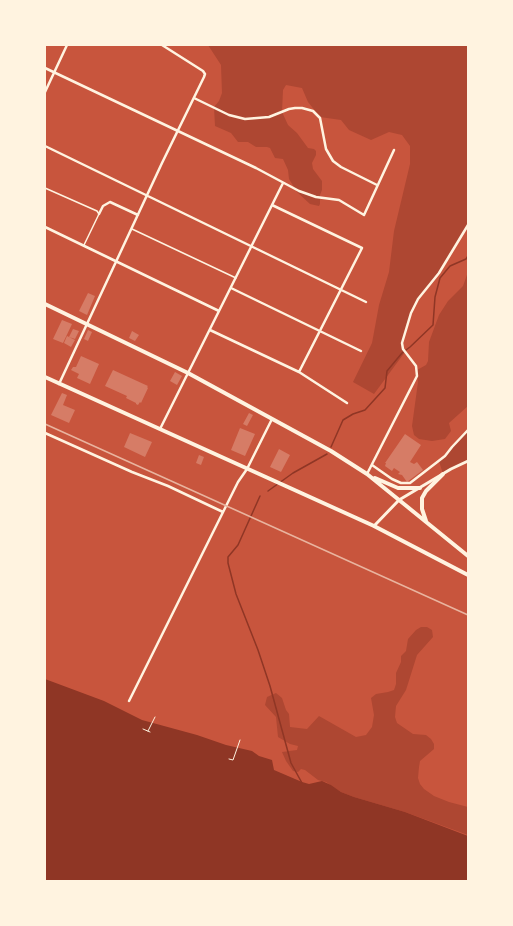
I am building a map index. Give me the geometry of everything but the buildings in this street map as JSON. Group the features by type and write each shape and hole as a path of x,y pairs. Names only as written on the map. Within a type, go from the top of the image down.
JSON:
{"main road":[{"path":"45,304 188,373 331,451 367,474 392,487 403,489 420,488"},
{"path":"45,377 374,526 468,575"},
{"path":"367,474 468,556"},
{"path":"427,523 422,512 422,498 426,491 443,474"}],"street":[{"path":"45,92 67,45"},
{"path":"59,384 205,74 203,71 162,45"},
{"path":"45,68 256,168 299,191 316,197 339,200 364,215 394,150"},
{"path":"194,98 230,115 246,119 269,117 295,108 313,111 320,118 326,149 333,161 341,167 377,185"},
{"path":"45,146 342,289 366,302"},
{"path":"160,429 283,183"},
{"path":"99,214 105,204 110,202 138,215"},
{"path":"272,205 362,248 300,372"},
{"path":"367,474 416,376 416,366 404,351 402,339 414,305 439,273 468,225"},
{"path":"45,227 219,311"},
{"path":"231,288 361,351"},
{"path":"210,330 300,372 347,403"},
{"path":"129,701 238,482 247,469 272,419"},
{"path":"372,465 400,483 410,483 445,456 468,430"},
{"path":"45,433 132,472 174,488 223,512"},
{"path":"374,526 399,500 468,461"}],"lane":[{"path":"45,188 97,211 99,214 84,245"},
{"path":"132,229 236,278"}],"path":[{"path":"148,731 155,717"},
{"path":"143,729 150,732"},
{"path":"229,759 233,760 240,740"}],"shaded area":[{"path":"208,45 468,45 468,225 439,273 414,305 402,343 405,352 374,394 353,382 372,343 379,305 389,272 394,231 410,164 410,146 402,135 389,132 371,140 349,130 341,120 320,117 308,102 302,88 286,85 283,90 282,112 288,125 297,133 308,148 316,151 316,155 312,163 313,169 322,181 322,190 319,206 310,204 297,192 289,179 288,170 283,159 275,158 270,148 256,147 248,142 238,142 231,133 215,126 214,107 219,101 222,93 221,65"},
{"path":"468,272 468,406 449,423 451,431 445,439 432,441 419,439 414,435 412,426 418,382 417,370 426,365 428,361 429,342 439,315 448,301 463,286"},
{"path":"468,430 468,461 443,474 439,461"},
{"path":"421,627 427,627 432,630 433,637 417,655 406,690 396,706 395,717 397,723 413,734 426,735 431,739 434,744 434,749 420,761 418,778 420,784 434,796 468,807 468,835 405,812 341,792 326,782 318,780 305,770 301,769 298,772 293,771 282,752 297,750 298,746 290,744 278,737 276,717 265,705 267,697 276,693 282,698 289,714 290,727 307,729 319,716 356,737 366,735 372,727 374,715 371,698 376,694 394,690 396,684 396,673 401,662 401,656 406,651 408,639"},
{"path":"45,679 104,701 142,720 197,735 226,745 252,751 259,756 272,760 274,770 302,782 309,784 322,781 341,792 354,797 405,812 468,836 468,881 45,881"}],"waterway":[{"path":"331,447 343,420 353,414 365,410 385,388 387,371 402,353 433,325 435,297 440,278 450,266 466,259 468,256"},
{"path":"268,491 293,473 327,454"},
{"path":"260,496 238,545 228,557 228,563 236,594 258,650 270,686 291,763 302,783"}],"railway":[{"path":"45,424 468,615"}]}
